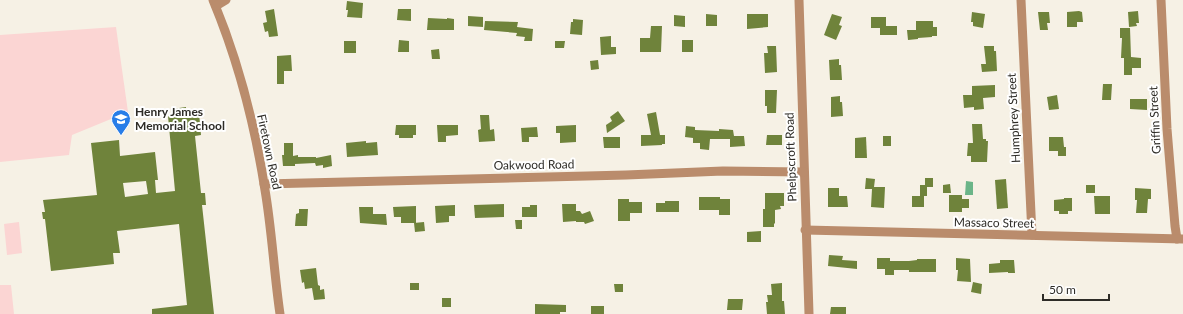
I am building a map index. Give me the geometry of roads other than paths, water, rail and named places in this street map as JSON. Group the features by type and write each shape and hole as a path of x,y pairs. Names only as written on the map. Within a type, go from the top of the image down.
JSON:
{"street":[{"path":"214,3 226,0"},
{"name":"Phelpscroft Road","path":"799,0 805,230 809,314"},
{"name":"Humphrey Street","path":"1021,0 1032,235"},
{"name":"Griffin Street","path":"1161,0 1167,129 1175,226 1180,239"},
{"name":"Firetown Road","path":"214,3 238,72 254,136 264,184 280,314"},
{"name":"Oakwood Road","path":"264,184 626,176 723,171 804,172"},
{"name":"Massaco Street","path":"805,230 1180,239"}],"place":[{"name":"Henry James Memorial School","path":"121,136"}]}
